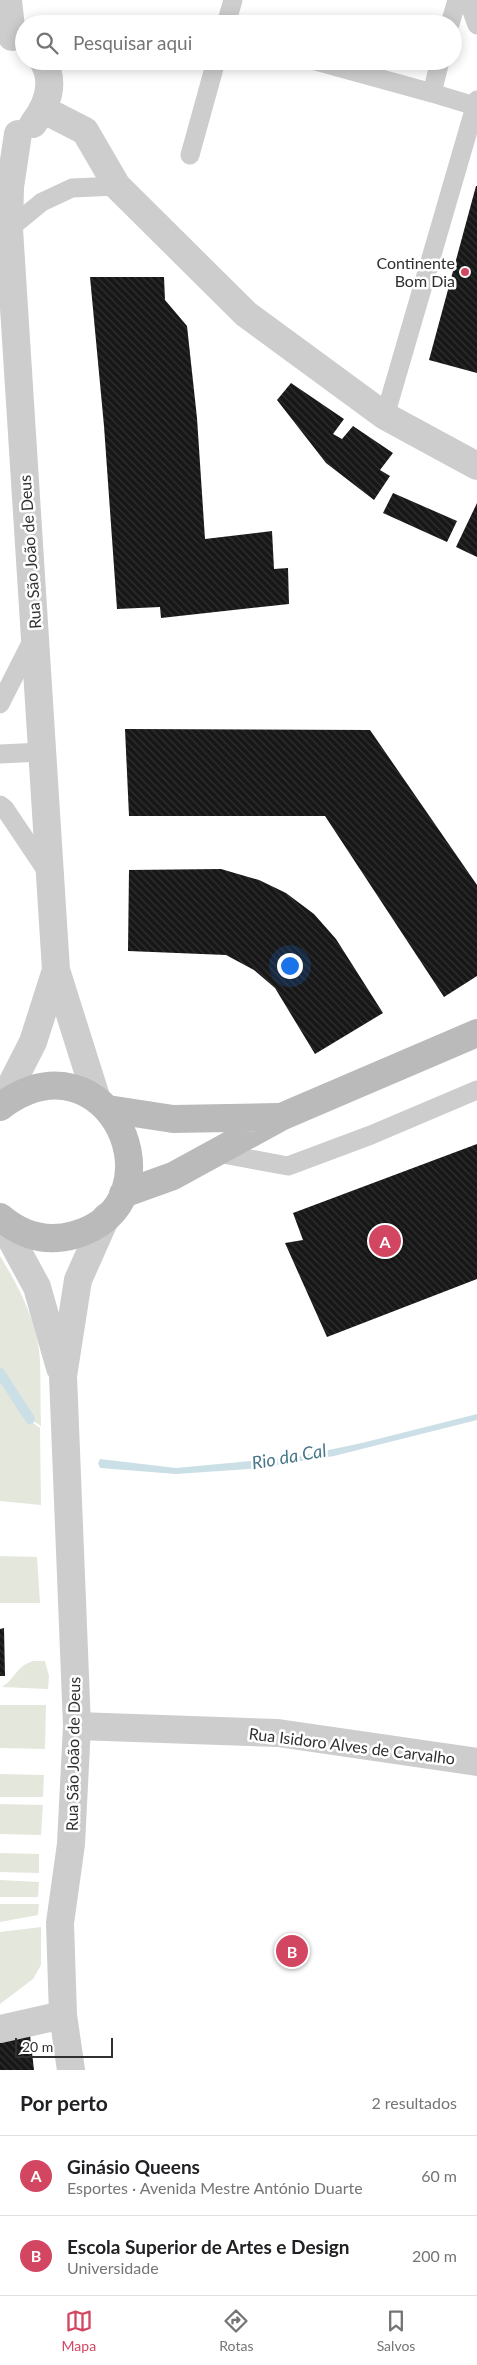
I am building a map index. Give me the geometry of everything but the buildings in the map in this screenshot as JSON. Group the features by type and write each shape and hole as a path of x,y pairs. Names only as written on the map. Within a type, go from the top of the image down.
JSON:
{"main road":[{"path":"123,1194 173,1176 281,1117 477,1033"},
{"path":"0,1107 25,1091 54,1086 77,1090 102,1104 173,1120 281,1117"},
{"path":"0,1218 22,1233 52,1239 80,1234 106,1217 123,1194 128,1179 128,1148 117,1120 102,1104"}],"street":[{"path":"8,0 12,38"},
{"path":"9,136 33,124 44,110 49,96 49,80 46,70"},
{"path":"44,110 85,132 116,186 246,314 385,416 477,466"},
{"name":"Rua São João de Deus","path":"9,136 5,179 56,970"},
{"path":"56,970 102,1104"},
{"path":"0,1107 33,1042 56,970"},
{"path":"63,1376 78,1280 106,1217"},
{"path":"0,1218 37,1287 63,1376"},
{"name":"Rua São João de Deus","path":"63,1376 77,1726 71,1844 60,1923 63,2015 71,2070"},
{"name":"Rua Isidoro Alves de Carvalho","path":"77,1726 278,1733 477,1762"},
{"path":"0,2030 63,2015"}],"lane":[{"path":"229,15 233,0"},
{"path":"453,15 457,0"},
{"path":"468,0 477,25"},
{"path":"190,155 214,70"},
{"path":"349,70 476,103 385,416"},
{"path":"432,93 438,70"},
{"path":"9,229 42,202 72,188 116,186"},
{"path":"0,704 35,636"},
{"path":"0,754 42,752"},
{"path":"0,805 5,809 50,876"},
{"path":"216,1153 288,1166 371,1135 477,1090"}],"shaded area":[{"path":"0,1256 14,1280 36,1332 40,1360 41,1426 30,1419 0,1373"},
{"path":"0,1376 29,1420 40,1428 41,1505 0,1501"},
{"path":"477,1414 477,1420 334,1456 249,1469 176,1474 100,1468 98,1463 100,1459 176,1468 295,1457 362,1443"},
{"path":"0,1556 37,1557 40,1603 0,1603"},
{"path":"33,1661 45,1661 49,1676 48,1689 2,1687 19,1669"},
{"path":"0,1705 46,1705 45,1749 0,1748"},
{"path":"0,1774 44,1775 43,1797 0,1797"},
{"path":"0,1804 43,1805 41,1835 0,1834"},
{"path":"0,1853 39,1854 39,1873 0,1872"},
{"path":"0,1880 39,1882 38,1897 0,1897"},
{"path":"0,1904 39,1904 38,1915 0,1922"},
{"path":"41,1927 41,1965 33,1979 0,2004 0,1932"}],"waterway":[{"path":"0,1373 30,1419"}],"place":[{"name":"Continente Bom Dia","path":"465,272"},
{"name":"Ginásio Queens","path":"385,1241"},
{"name":"Escola Superior de Artes e Design","path":"292,1951"}],"water label":[{"name":"Rio da Cal","path":"289,1457"}]}
